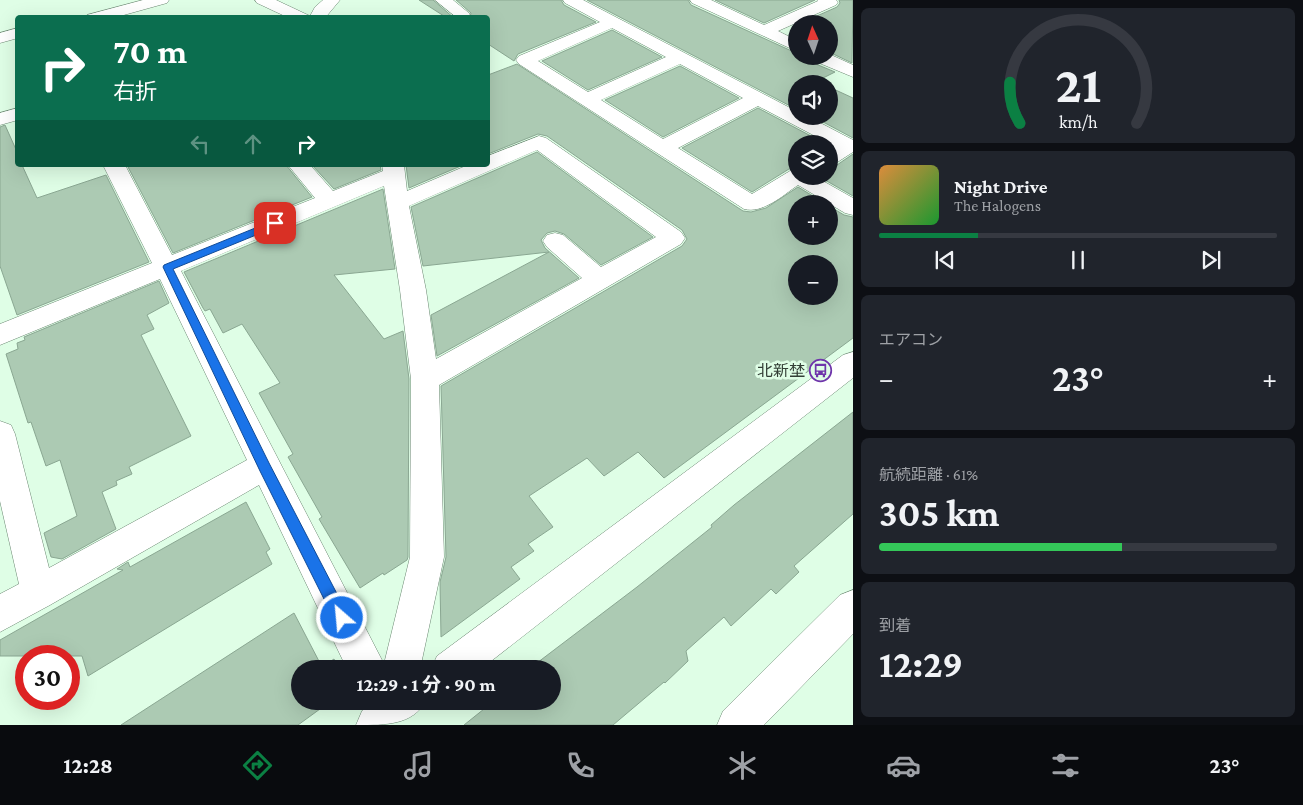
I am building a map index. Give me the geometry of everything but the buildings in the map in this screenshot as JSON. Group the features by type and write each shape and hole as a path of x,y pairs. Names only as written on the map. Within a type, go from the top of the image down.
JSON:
{"street":[{"path":"86,15 161,0"},
{"path":"263,0 296,15"},
{"path":"318,15 332,0"},
{"path":"444,0 462,14"},
{"path":"571,0 828,135"},
{"path":"698,0 788,42"},
{"path":"764,31 830,2 825,0"},
{"path":"612,22 525,60 752,204 788,182"},
{"path":"0,38 15,34"},
{"path":"588,99 681,58"},
{"path":"838,65 853,72"},
{"path":"662,147 758,98"},
{"path":"0,119 15,115"},
{"path":"838,140 849,146 838,153"},
{"path":"425,379 673,238 539,142 490,164"},
{"path":"115,167 168,267 265,467 362,660"},
{"path":"302,167 329,202"},
{"path":"397,203 482,167"},
{"path":"0,335 329,202 393,169 425,379 427,557 403,660"},
{"path":"813,185 853,208"},
{"path":"555,241 600,280"},
{"path":"462,660 853,363"},
{"path":"0,434 38,593"},
{"path":"0,614 238,480 265,467"},
{"path":"737,725 853,608"}],"place":[{"name":"北新埜","path":"821,370"}],"route":[{"path":"275,223 168,267 265,467 342,618"}]}
